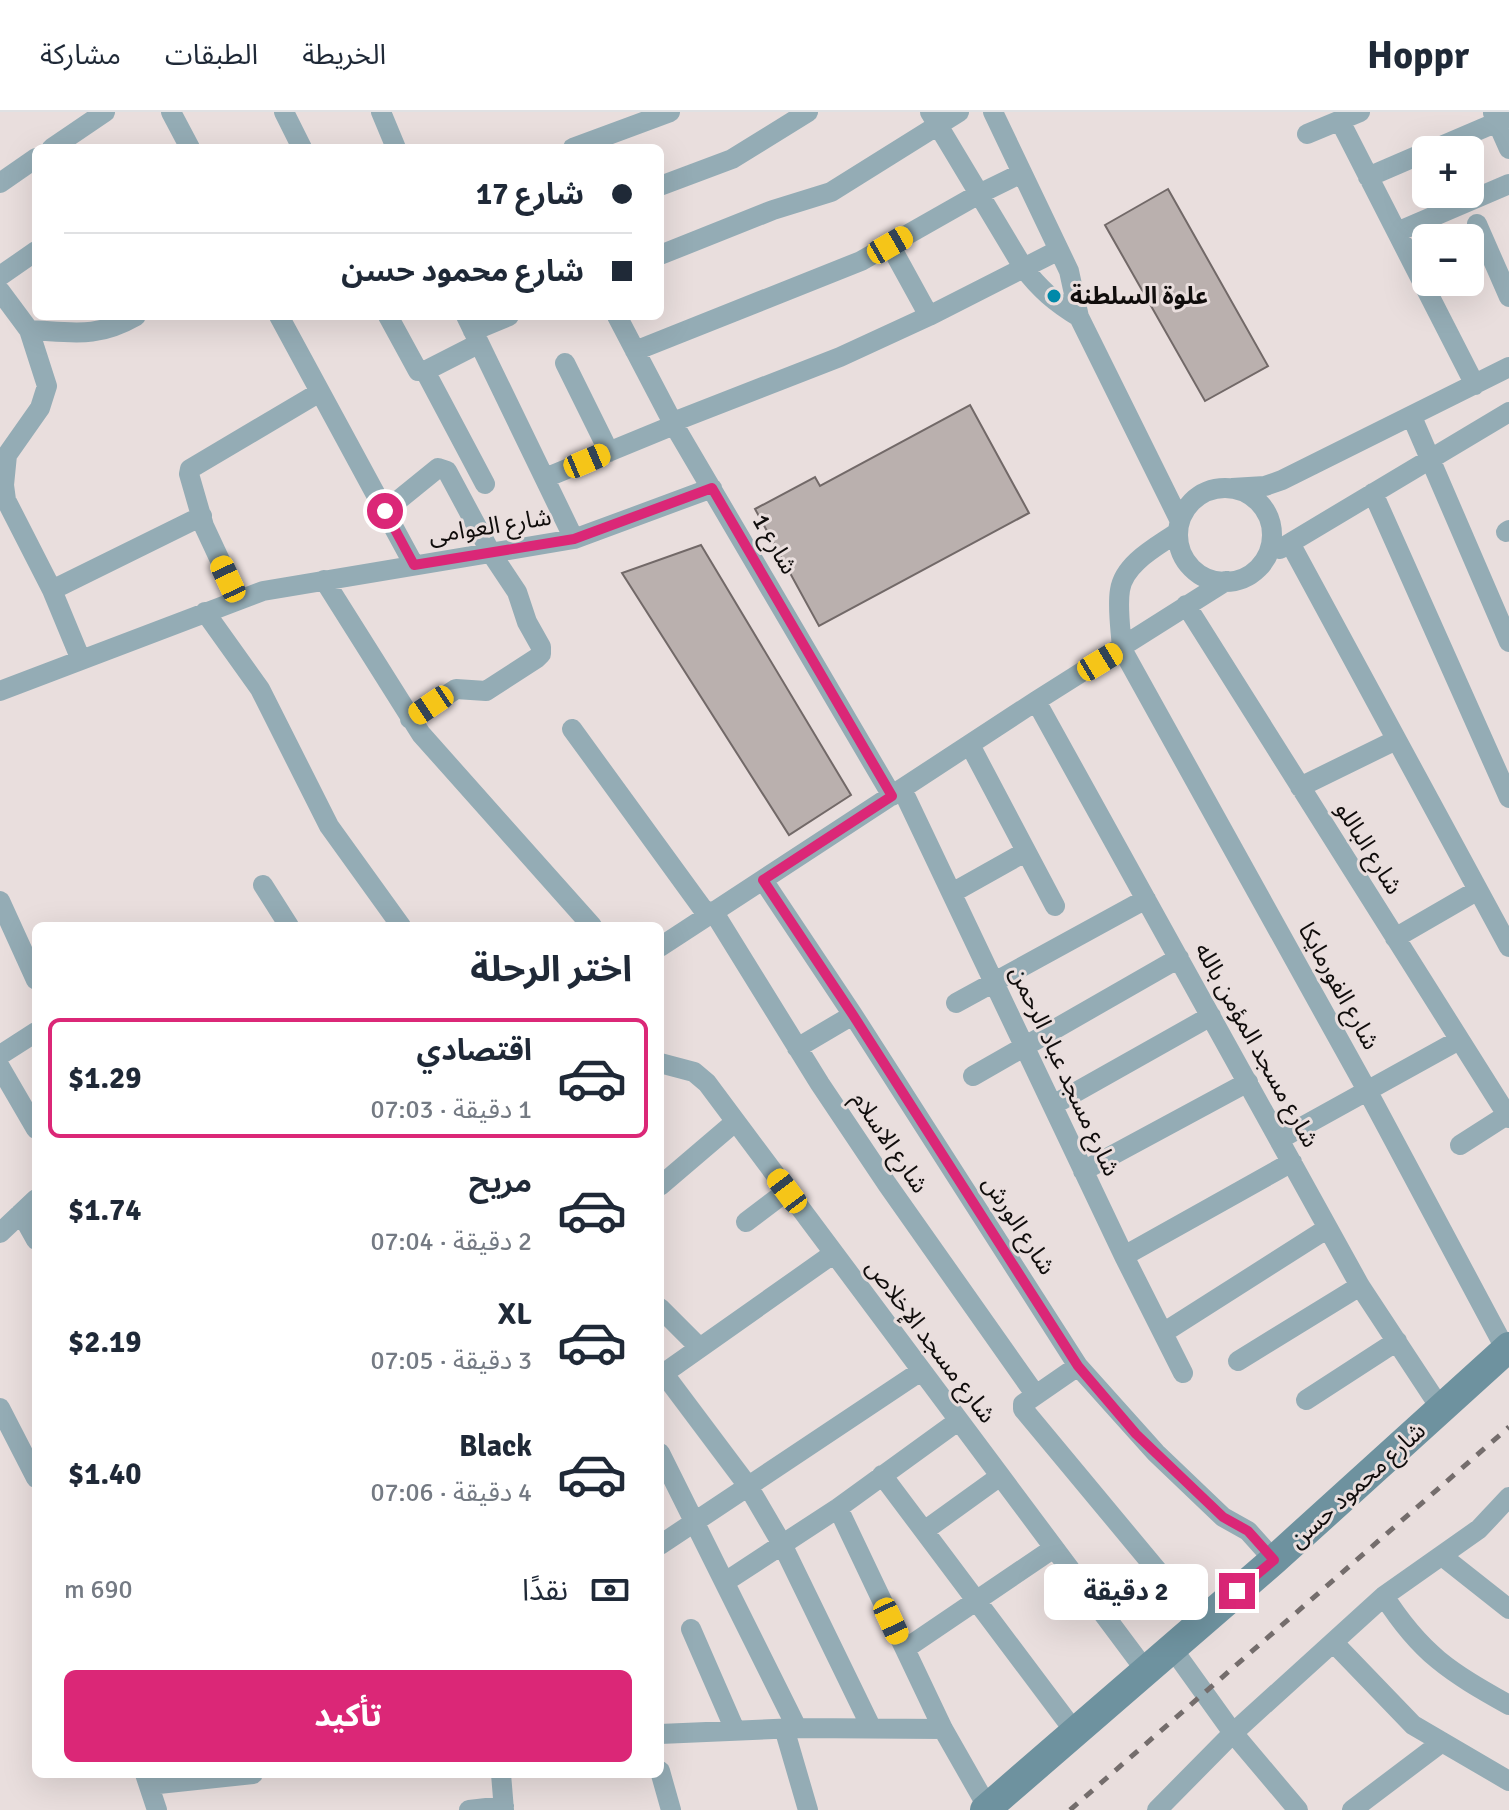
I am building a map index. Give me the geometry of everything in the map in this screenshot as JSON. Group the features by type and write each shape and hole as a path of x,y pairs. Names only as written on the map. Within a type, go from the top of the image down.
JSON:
{"street":[{"path":"58,144 105,112"},
{"path":"171,112 188,144"},
{"path":"284,112 300,144"},
{"path":"584,144 670,112"},
{"path":"664,184 732,159 806,112"},
{"path":"664,253 773,210 831,192 934,118 959,112"},
{"path":"993,112 1069,271 1079,317 1179,526 1182,553 1195,571 1205,577 1236,580 1253,572 1266,557 1509,412"},
{"path":"1307,134 1360,112"},
{"path":"384,113 395,144"},
{"path":"1460,136 1499,117 1509,149"},
{"path":"934,118 1023,267 1055,302 1079,317"},
{"path":"1340,121 1475,385"},
{"path":"1368,177 1412,158"},
{"path":"0,183 32,161"},
{"path":"635,351 832,274 1022,173"},
{"path":"1397,232 1509,184"},
{"path":"1484,240 1509,297"},
{"path":"890,245 929,316"},
{"path":"545,478 819,366 929,316 1059,250"},
{"path":"0,276 32,254"},
{"path":"0,291 29,330 47,386 40,408 7,455 6,500 52,590 81,660"},
{"path":"29,330 88,333 114,328 129,320"},
{"path":"281,320 414,565"},
{"path":"390,320 414,368 425,371 485,484"},
{"path":"425,371 472,330 498,320"},
{"name":"شارع 1","path":"619,320 674,424 897,792"},
{"path":"472,330 574,539"},
{"path":"565,363 609,452"},
{"path":"1122,649 1120,590 1125,576 1136,562 1179,526 1185,511 1200,495 1210,490 1265,486 1282,480 1509,367"},
{"path":"238,599 202,516 190,469 320,392"},
{"path":"1412,417 1509,642"},
{"path":"385,511 435,470 442,468 447,471 491,553 517,592 527,622 541,647 541,654 486,691 456,689 410,719"},
{"name":"شارع العوامى","path":"1,689 263,591 574,539 712,488"},
{"path":"1232,488 1253,497 1267,514 1272,536 1266,557"},
{"path":"1373,493 1509,798"},
{"path":"52,590 202,516"},
{"path":"1290,543 1509,947"},
{"path":"324,580 410,719 588,922"},
{"path":"664,944 1226,581"},
{"name":"شارع الباللو","path":"1186,605 1508,1117"},
{"path":"205,612 260,689 329,826 398,922"},
{"name":"شارع الفورمايكا","path":"1122,649 1507,1349"},
{"name":"شارع مسجد المؤمن بالله","path":"1036,701 1360,1286 1441,1409"},
{"name":"شارع الاسلام","path":"572,729 710,913 887,1184 1035,1394"},
{"path":"1300,787 1396,740"},
{"path":"970,745 1055,906"},
{"name":"شارع مسجد عباد الرحمن","path":"897,792 952,893 1083,1171 1183,1373"},
{"path":"952,893 1025,852"},
{"name":"شارع الورش","path":"763,880 1078,1366 1136,1434 1223,1517 1248,1531 1274,1560"},
{"path":"263,885 286,922"},
{"path":"1395,938 1478,890"},
{"path":"956,1003 1146,899"},
{"path":"0,901 4,922 32,973"},
{"path":"973,1076 1179,958"},
{"path":"797,1048 853,1015"},
{"path":"1053,1105 1211,1016"},
{"path":"0,1055 32,1035"},
{"path":"1280,1139 1459,1040"},
{"name":"شارع مسجد الإخلاص","path":"664,1064 694,1072 707,1083 1146,1671"},
{"path":"0,1067 32,1122"},
{"path":"1083,1171 1248,1082"},
{"path":"1460,1145 1508,1117"},
{"path":"664,1183 735,1122"},
{"path":"1124,1256 1292,1162"},
{"path":"746,1222 787,1191"},
{"path":"0,1233 29,1206"},
{"path":"1163,1333 1328,1228"},
{"path":"664,1374 833,1254"},
{"path":"1238,1361 1360,1286"},
{"path":"664,1319 700,1348"},
{"path":"1306,1400 1397,1341"},
{"name":"شارع محمود حسن","path":"986,1809 1274,1560 1507,1349"},
{"path":"1078,1366 1035,1394 1023,1404 1023,1409 1201,1623"},
{"path":"664,1542 921,1371"},
{"path":"664,1378 748,1486 782,1544 871,1727"},
{"path":"0,1408 32,1470"},
{"path":"725,1582 838,1508 958,1421"},
{"path":"664,1461 725,1582 791,1728 808,1810"},
{"path":"882,1475 1075,1732"},
{"path":"924,1531 999,1477"},
{"path":"1166,1807 1233,1733 1384,1596 1479,1529 1509,1497"},
{"path":"838,1508 943,1729 986,1809"},
{"path":"905,1649 1054,1548"},
{"path":"1442,1556 1509,1609"},
{"path":"1384,1596 1404,1626 1435,1659 1509,1705"},
{"path":"691,1629 735,1730"},
{"path":"1334,1643 1404,1717 1509,1781"},
{"path":"1172,1648 1233,1733 1298,1810"},
{"path":"664,1728 943,1729"},
{"path":"1352,1810 1442,1742"},
{"path":"157,1810 147,1780 182,1778"},
{"path":"469,1810 504,1808 501,1778"},
{"path":"662,1778 671,1810"}],"building":[{"path":"1168,189 1268,366 1205,401 1105,225"},
{"path":"970,405 1029,513 819,626 755,509 815,477 820,486"},
{"path":"701,545 851,795 789,835 622,573"}],"railway":[{"path":"1070,1810 1509,1427"}],"place":[{"name":"علوة السلطنة","path":"1054,296"}],"route":[{"path":"385,511 414,565 574,539 712,488 892,796 763,880 1078,1366 1136,1434 1223,1517 1248,1531 1274,1560 1237,1591"}]}
